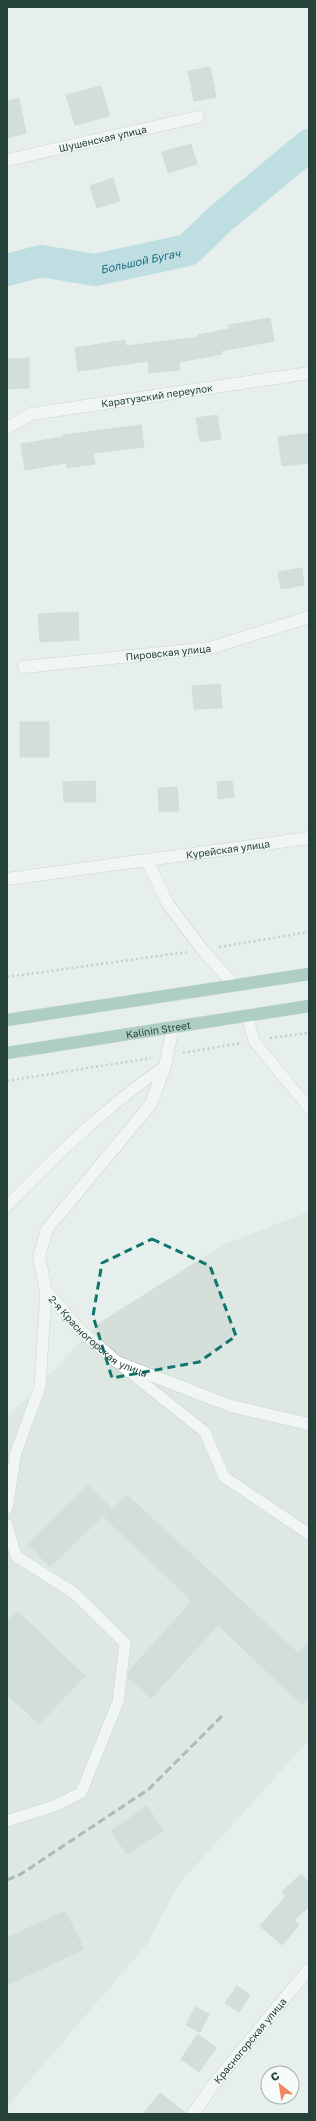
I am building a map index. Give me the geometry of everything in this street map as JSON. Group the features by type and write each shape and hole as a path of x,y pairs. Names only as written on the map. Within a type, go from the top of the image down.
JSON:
{"main road":[{"path":"7,1020 309,974"},
{"name":"Kalinin Street","path":"7,1053 309,1006"}],"street":[{"name":"Шушенская улица","path":"7,160 198,117"},
{"name":"Каратузский переулок","path":"7,428 31,414 309,373"},
{"name":"Пировская улица","path":"24,668 210,648 309,617"},
{"name":"Курейская улица","path":"7,879 309,838"},
{"path":"147,861 168,904 202,949 234,985"},
{"name":"2-я Красногорская улица","path":"173,1027 165,1066 151,1104 47,1229 39,1256 46,1291 81,1331 117,1362 231,1406 309,1424"},
{"name":"Красногорская улица","path":"193,2114 213,2085 309,1969"}],"lane":[{"path":"247,1015 254,1041 309,1108"},
{"path":"7,1206 47,1164 122,1098 165,1066"},
{"path":"7,1508 16,1452 40,1387 46,1291"},
{"path":"117,1362 206,1432 224,1477 309,1534"},
{"path":"7,1525 16,1556 74,1592 125,1643 118,1702 80,1793 54,1806 7,1821"}],"path":[{"path":"7,977 309,932"}],"highlighted area":[{"path":"152,1239 210,1266 236,1336 199,1362 112,1378 93,1316 102,1263"}],"shaded area":[{"path":"309,1212 309,1740 179,1884 147,1944 7,2107 7,1418 99,1323 224,1244"}],"building":[{"path":"210,67 216,97 194,101 188,71"},
{"path":"101,86 110,116 75,125 66,95"},
{"path":"19,98 26,133 7,138 7,101"},
{"path":"191,144 197,164 168,173 162,152"},
{"path":"113,178 120,201 97,208 90,186"},
{"path":"270,318 274,341 221,351 222,354 179,362 180,370 149,373 148,361 78,371 75,348 125,340 126,346 198,337 198,335 229,329 228,325"},
{"path":"29,358 29,388 7,389 7,359"},
{"path":"217,415 221,439 200,442 196,418"},
{"path":"141,425 144,447 93,453 95,464 67,468 66,463 25,470 21,444 63,437 63,435"},
{"path":"309,433 309,463 282,466 278,437"},
{"path":"302,568 304,585 281,589 278,572"},
{"path":"78,612 79,640 40,642 38,614"},
{"path":"220,684 222,708 194,709 192,686"},
{"path":"20,722 49,722 49,757 20,757"},
{"path":"95,781 96,802 64,802 63,782"},
{"path":"232,781 234,797 218,799 217,782"},
{"path":"177,787 179,811 159,812 158,788"},
{"path":"88,1485 111,1508 50,1567 28,1544"},
{"path":"127,1495 298,1653 309,1642 309,1697 302,1705 218,1625 151,1698 128,1677 129,1671 192,1601 104,1517"},
{"path":"17,1611 85,1676 39,1724 7,1694 7,1621"},
{"path":"147,1806 163,1830 127,1854 111,1831"},
{"path":"301,1874 309,1883 309,1907 294,1920 299,1925 282,1945 260,1926 286,1896 282,1892"},
{"path":"65,1911 84,1949 7,1985 7,1938"},
{"path":"237,1986 250,1995 239,2012 225,2003"},
{"path":"195,2007 209,2014 200,2032 186,2025"},
{"path":"198,2034 216,2048 199,2072 181,2059"},
{"path":"160,2093 186,2113 186,2114 143,2114"}],"waterway":[{"name":"Большой Бугач","path":"7,270 41,261 95,270 188,250 220,219 309,145"}],"railway":[{"path":"7,1880 21,1874 149,1789 222,1716"}]}
